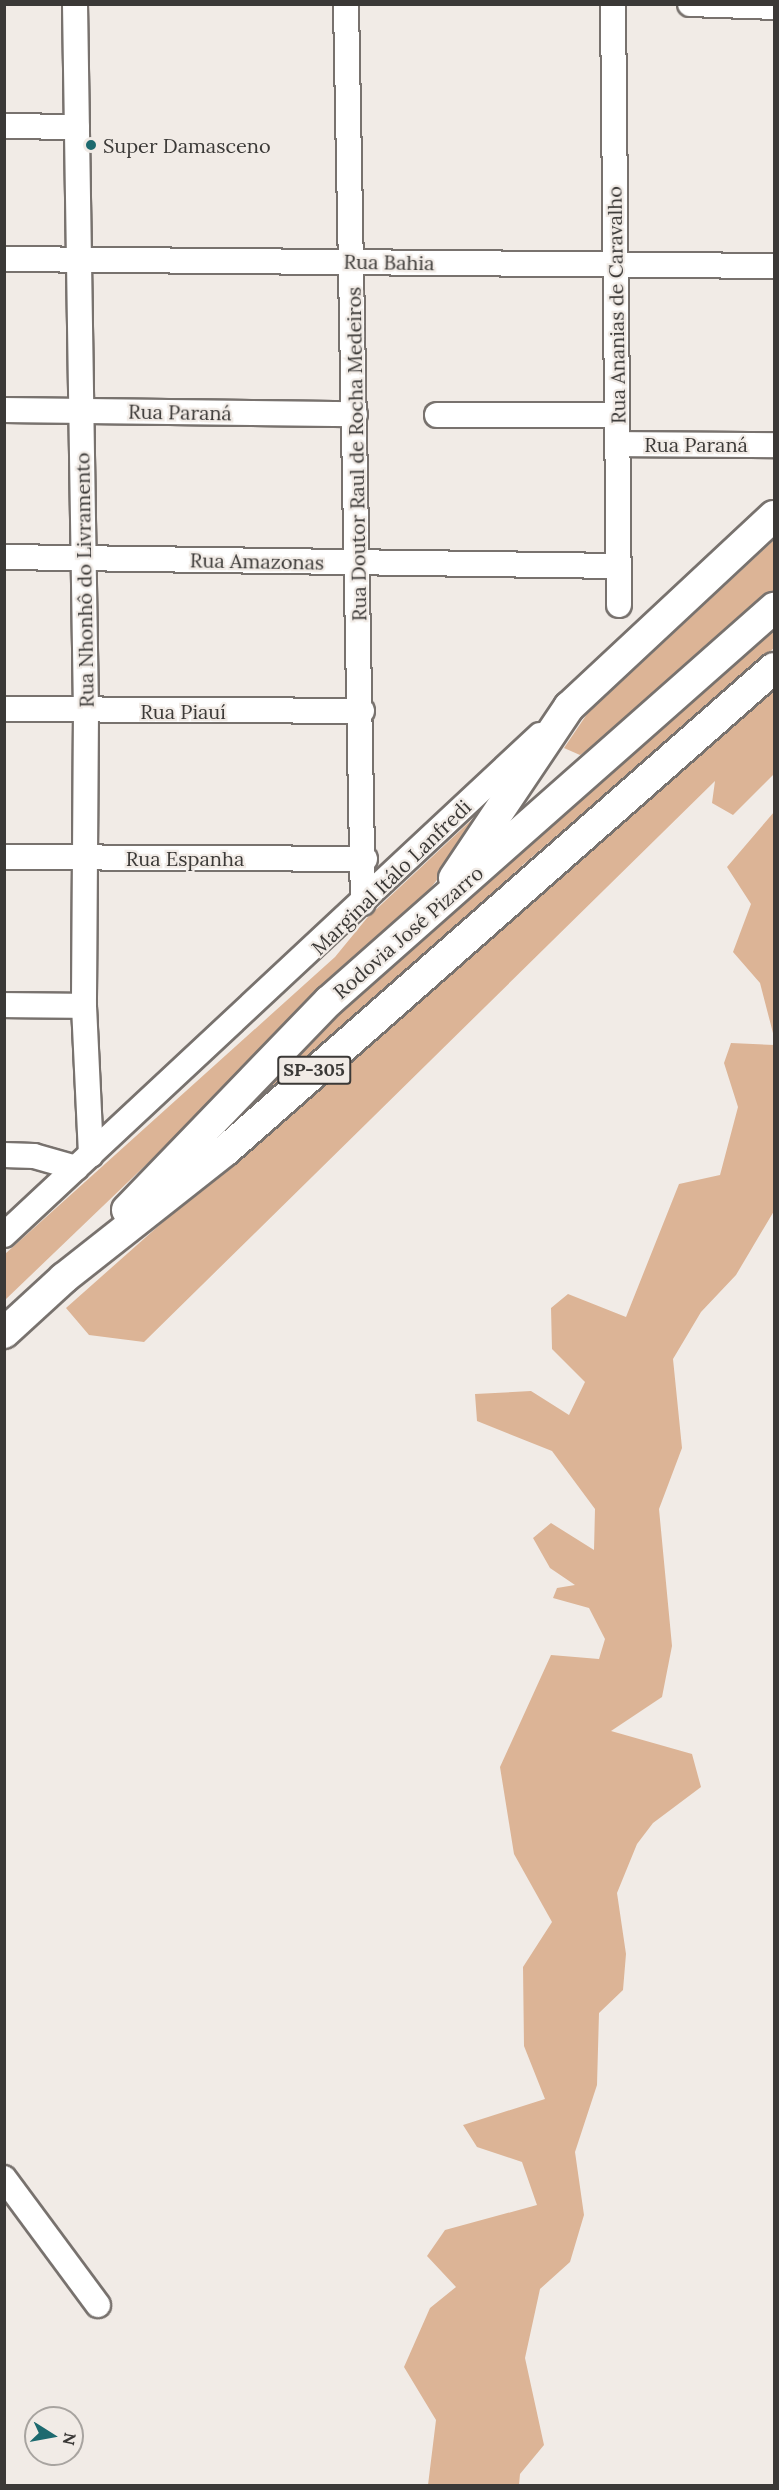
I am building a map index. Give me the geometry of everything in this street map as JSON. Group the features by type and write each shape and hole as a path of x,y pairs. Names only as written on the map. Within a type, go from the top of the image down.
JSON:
{"main road":[{"name":"Marginal Itálo Lanfredi","path":"569,707 774,516"},
{"name":"Rodovia José Pizarro","path":"64,1278 205,1125 329,1001 428,916 774,608"},
{"name":"Rodovia José Pizarro","path":"4,1333 64,1278 225,1151 774,668"},
{"path":"428,916 569,707"}],"street":[{"name":"Rua Nhonhô do Livramento","path":"75,4 86,711 83,1162"},
{"name":"Rua Doutor Raul de Rocha Medeiros","path":"346,4 362,711 363,903"},
{"name":"Rua Ananias de Caravalho","path":"613,4 619,605"},
{"path":"690,4 774,7"},
{"path":"4,126 78,127"},
{"name":"Rua Bahia","path":"4,259 78,256 774,266"},
{"name":"Rua Paraná","path":"4,410 355,414"},
{"path":"437,415 617,416"},
{"name":"Rua Paraná","path":"618,444 774,445"},
{"name":"Rua Amazonas","path":"4,557 617,567"},
{"name":"Marginal Itálo Lanfredi","path":"4,1235 177,1079 569,707"},
{"name":"Rua Piauí","path":"4,709 362,711"},
{"name":"Rua Espanha","path":"4,857 364,859"},
{"path":"4,1005 84,1006"},
{"path":"4,1155 83,1162"},
{"path":"4,2178 98,2305"}],"shaded area":[{"path":"774,540 774,592 604,739 580,755 564,748 587,714"},
{"path":"774,625 774,648 525,863 222,1143 213,1129 340,1010"},
{"path":"774,680 774,774 733,815 712,803 715,781 144,1342 89,1335 66,1308"},
{"path":"516,778 419,903 5,1300 5,1254 335,957 367,918"},
{"path":"774,812 774,1037 760,983 733,952 751,904 727,867"},
{"path":"731,1043 774,1045 774,1211 736,1275 701,1312 673,1359 682,1448 659,1509 672,1646 662,1697 611,1731 692,1754 701,1787 653,1823 637,1844 617,1893 626,1954 623,1990 599,2013 597,2085 575,2152 584,2215 570,2262 540,2289 525,2358 544,2445 520,2474 519,2485 428,2485 436,2420 404,2367 430,2308 456,2287 427,2256 445,2230 537,2205 522,2162 477,2147 463,2125 545,2099 524,2046 523,1967 552,1922 514,1854 500,1767 551,1655 599,1659 605,1639 589,1608 553,1598 557,1588 575,1585 550,1568 533,1538 551,1523 594,1550 595,1509 552,1451 477,1421 475,1394 531,1391 569,1415 585,1382 552,1349 551,1308 568,1294 626,1317 679,1184 720,1175 738,1107 724,1063"}],"place":[{"name":"Super Damasceno","path":"91,145"}]}
